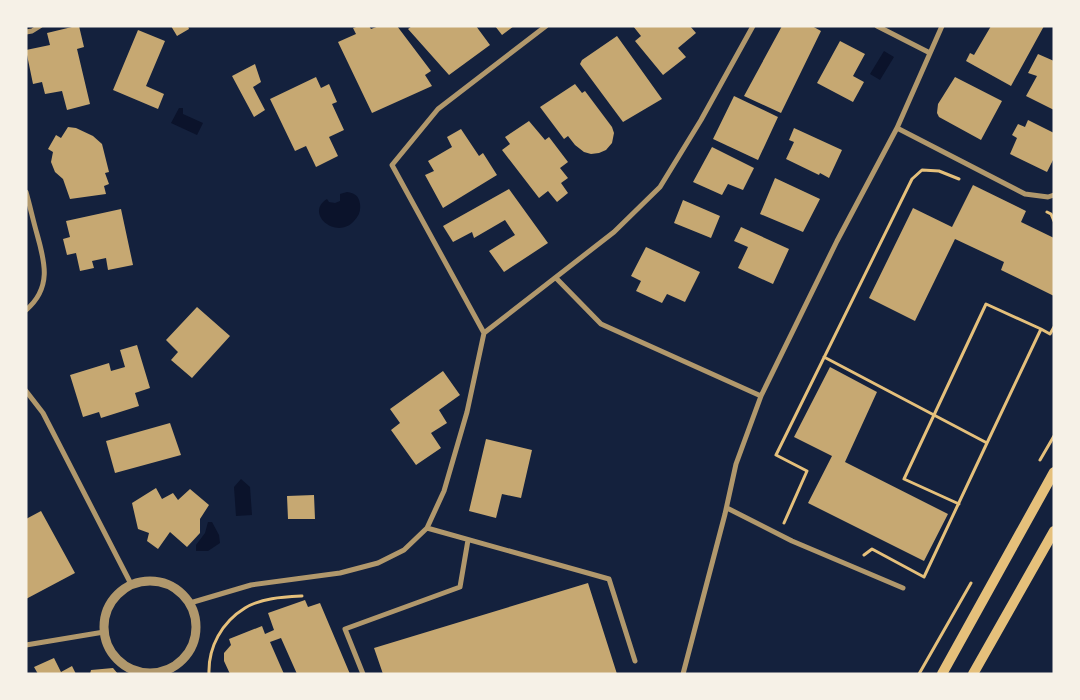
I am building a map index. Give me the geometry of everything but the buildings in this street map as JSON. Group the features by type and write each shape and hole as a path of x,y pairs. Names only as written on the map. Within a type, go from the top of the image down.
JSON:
{"main road":[{"path":"942,674 1054,472"},
{"path":"973,674 1054,531"}],"street":[{"path":"26,32 40,26"},
{"path":"484,333 392,164 438,109 546,26"},
{"path":"190,604 251,585 340,573 378,563 404,550 427,528 444,490 465,421 484,333 614,232 660,187 701,120 753,26"},
{"path":"877,26 930,53"},
{"path":"683,674 727,508 736,464 761,396 837,241 897,128 942,26"},
{"path":"897,128 1025,194 1048,197 1054,195"},
{"path":"26,192 44,257 44,276 41,291 26,310"},
{"path":"556,278 601,324 761,396"},
{"path":"26,391 43,413 131,584"},
{"path":"727,508 792,541 903,588"},
{"path":"427,528 609,578 635,661"},
{"path":"363,674 345,629 460,587 468,540"},
{"path":"150,580 160,581 178,589 190,604 196,622 194,641 185,658 170,671 141,672 123,664 110,650 104,632 106,612 110,604 123,589 131,584 150,580"},
{"path":"26,645 104,632"}],"path":[{"path":"792,528 784,524 808,471 776,455 912,179 922,170 939,171 967,182"},
{"path":"1041,210 1051,214 1054,221"},
{"path":"959,504 904,479 986,304 1050,334 1054,327"},
{"path":"858,560 872,549 924,577 1041,329"},
{"path":"824,357 987,443"},
{"path":"209,674 209,663 215,642 226,623 246,607 273,598 302,596"}],"water":[{"path":"884,51 894,57 880,80 870,74"},
{"path":"179,108 183,108 183,114 203,123 197,135 171,123"},
{"path":"347,192 358,197 360,211 354,221 347,226 331,227 321,217 319,211 321,205 327,199 329,202 335,203 340,201 340,194"},
{"path":"241,479 250,487 252,515 236,516 234,487"},
{"path":"208,522 212,522 219,535 220,543 208,551 196,551 196,545 205,533"}]}
